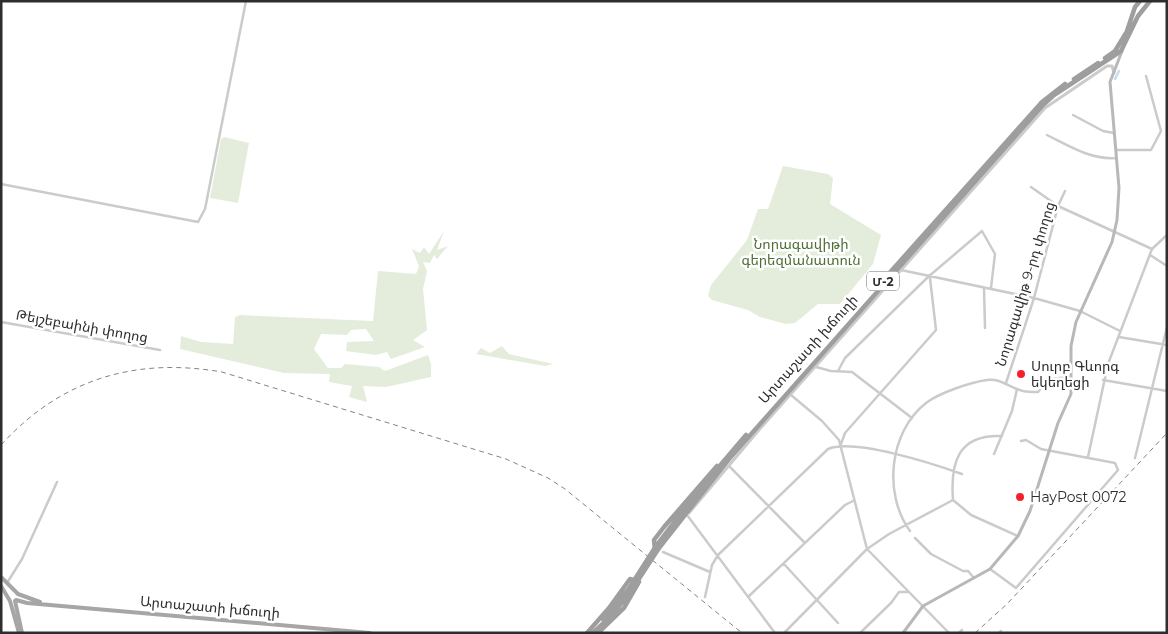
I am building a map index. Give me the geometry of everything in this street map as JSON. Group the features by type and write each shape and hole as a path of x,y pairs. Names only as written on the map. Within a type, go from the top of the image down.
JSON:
{"highway":[{"name":"Մ-2","path":"1134,25 1140,1"},
{"name":"Մ-2","path":"1124,48 1126,33 1135,7 1140,1"},
{"name":"Մ-2","path":"1124,48 1142,9 1150,1"},
{"name":"Արտաշատի խճուղի","path":"593,633 613,614 727,457 1042,102 1055,91 1112,54 1126,33"},
{"name":"Արտաշատի խճուղի","path":"659,549 677,522 746,440 1043,105 1054,95 1124,48"},
{"path":"587,633 613,603 630,579 640,582 624,608 598,633"},
{"name":"Արտաշատի խճուղի","path":"587,633 610,613 630,590"}],"main road":[{"path":"903,633 924,606 990,569 1018,536 1030,511 1071,394 1071,346 1080,311 1106,255 1114,232 1119,201 1110,82 1124,48"},
{"name":"Արտաշատի խճուղի","path":"1,577 18,594 47,604"},
{"path":"1,586 14,601 20,633"},
{"path":"7,594 13,590"},
{"path":"14,601 18,594"},
{"name":"Արտաշատի խճուղի","path":"14,601 370,633"}],"street":[{"path":"1,184 198,222 205,209 246,1"},
{"name":"Արտաշատի խճուղի","path":"659,549 728,466 1044,108 1106,66 1112,66 1114,73"},
{"path":"1116,150 1151,150 1161,131 1146,76"},
{"path":"1074,115 1103,131 1114,132"},
{"path":"1047,134 1085,154 1104,159 1116,158"},
{"path":"1031,187 1058,206 1152,249"},
{"name":"Նորագավիթ 9-րդ փողոց","path":"1006,383 1034,298 1058,206 1065,191"},
{"path":"838,371 845,358 929,277 982,231 995,254 991,288"},
{"path":"1088,457 1103,380 1120,330 1125,325 1134,294 1152,249 1167,235"},
{"path":"1150,255 1167,266"},
{"path":"901,270 1034,298 1080,311 1120,330"},
{"path":"840,446 845,434 936,330 929,277"},
{"path":"984,288 985,328"},
{"name":"Թեյշեբաինի փողոց","path":"1,322 160,350"},
{"path":"1135,458 1165,344 1167,326"},
{"path":"1119,337 1165,344"},
{"path":"816,367 824,370 852,372 912,418"},
{"path":"910,531 900,514 893,480 896,455 900,440 912,418 928,402 964,386 986,380 1006,383 1016,388 1038,392 1048,379 1070,377"},
{"path":"1103,380 1167,391"},
{"path":"994,454 1012,410 1016,388"},
{"path":"791,395 822,421 837,437 867,549 949,633"},
{"path":"953,500 954,471 957,461 968,441 984,436 1002,436"},
{"path":"990,569 1016,588 1117,474 1117,464 1115,463 1041,449 1026,440 1021,441"},
{"path":"705,597 710,572 718,555 828,450 840,446 868,448 962,474"},
{"path":"728,466 805,543"},
{"path":"7,583 22,559 57,482"},
{"path":"953,500 971,516 1018,536"},
{"path":"784,633 867,549 906,525 953,500"},
{"path":"748,597 845,505 854,501"},
{"path":"687,515 775,633"},
{"path":"915,538 931,554 963,571 968,571 975,579"},
{"path":"640,582 659,549 710,572"},
{"path":"784,564 838,623"},
{"path":"860,633 891,604 899,592 908,592"},
{"path":"959,633 962,630"}],"green space":[{"path":"224,137 249,143 238,203 210,198 221,139"},
{"name":"Նորագավիթի գերեզմանատուն","path":"783,166 828,174 833,178 830,204 881,235 873,264 840,304 818,304 795,323 786,324 760,317 748,310 712,300 708,296 711,285 747,240 758,209 768,209"},
{"path":"444,231 437,250 448,246 437,259 434,255 430,263 423,262 427,271 423,289 427,330 413,340 425,347 391,359 387,352 376,355 346,351 347,342 374,341 366,329 351,330 347,335 321,334 314,349 328,368 341,368 345,364 379,367 385,371 428,355 431,364 431,377 386,387 363,386 367,402 349,397 352,386 329,382 330,374 284,373 180,349 181,336 201,342 233,344 235,317 240,315 373,321 378,271 416,274 419,266 412,249 420,253 424,247 429,254"},
{"path":"502,346 509,354 553,364 545,366 476,354 481,348 490,353"}],"waterway":[{"path":"1115,79 1119,71"}],"railway":[{"path":"1,445 24,422 49,404 74,389 101,378 130,371 159,368 190,368 222,372 506,459 548,478 565,489 742,633"},
{"path":"975,633 1007,604 1167,433"}],"place":[{"name":"Սուրբ Գևորգ եկեղեցի","path":"1021,374"},
{"name":"HayPost 0072","path":"1020,497"}]}
